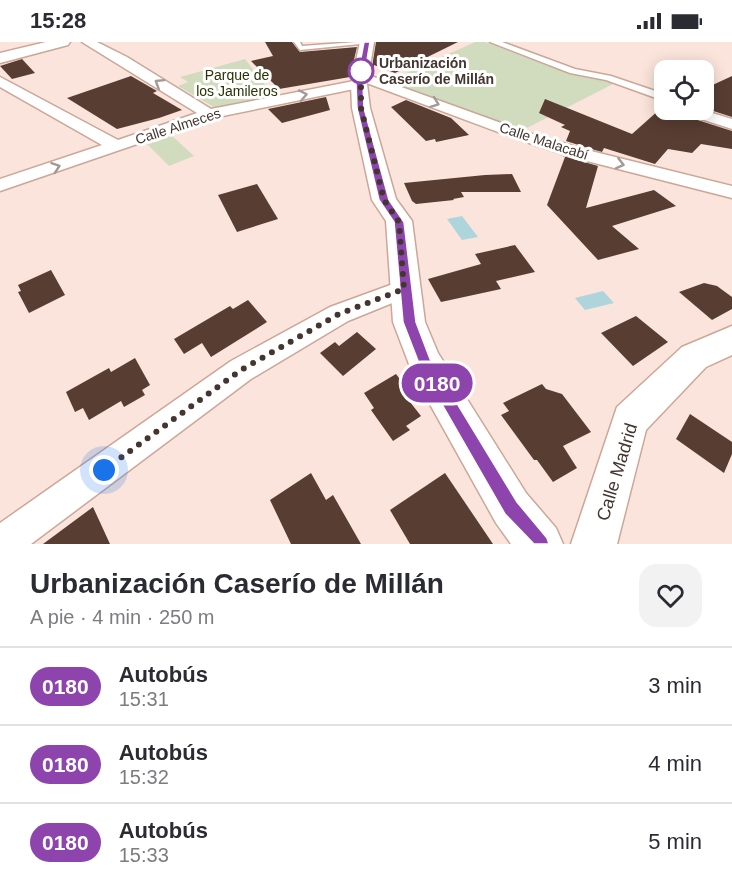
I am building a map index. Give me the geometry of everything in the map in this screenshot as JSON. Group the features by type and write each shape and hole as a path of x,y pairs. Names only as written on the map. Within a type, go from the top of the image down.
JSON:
{"street":[{"path":"0,58 63,42"},
{"path":"88,42 123,60 209,114"},
{"path":"494,42 573,71 608,78 654,94"},
{"path":"367,43 360,80 361,108 384,200 399,222 409,322 424,362 511,508 540,544"},
{"name":"Calle Almeces","path":"1,184 209,114 360,80"},
{"name":"Calle Malacabí","path":"360,80 581,154 732,192"},
{"path":"0,81 117,146"},
{"path":"714,118 732,124"},
{"path":"1,544 241,370 339,314 404,289"},
{"name":"Calle Madrid","path":"594,544 630,420 694,357 732,340"}],"lane":[{"path":"297,42 300,48 367,43"}],"green space":[{"path":"475,42 485,42 570,72 617,82 521,131 386,82"},
{"name":"Parque de los Jamileros","path":"245,59 275,97 217,109 178,86 188,82 180,77"},
{"path":"170,134 194,156 169,166 146,143"}],"water":[{"path":"462,216 478,237 462,240 447,219"},
{"path":"603,291 614,303 585,310 575,298"}],"building":[{"path":"265,42 292,42 300,52 357,47 350,77 279,89 251,61 273,56"},
{"path":"376,42 458,42 395,73 374,65 374,73 371,73"},
{"path":"22,59 35,73 12,79 0,66"},
{"path":"131,76 157,91 153,93 182,110 117,129 67,98"},
{"path":"732,76 732,117 714,111 714,84"},
{"path":"326,97 330,110 282,123 268,109"},
{"path":"545,99 632,134 654,114 654,120 698,120 732,131 732,149 701,144 692,153 668,149 655,164 604,148 602,152 566,141 570,131 561,127 565,125 539,113"},
{"path":"406,100 451,118 469,135 436,142 435,139 426,141 391,107"},
{"path":"560,155 598,166 586,208 654,190 676,206 612,226 639,249 598,260 547,205 565,157"},
{"path":"512,174 521,192 461,192 464,197 454,200 416,204 412,201 404,183 485,175"},
{"path":"257,184 278,219 237,232 218,195"},
{"path":"515,245 535,272 496,281 501,289 441,302 428,279 481,264 475,254"},
{"path":"51,270 65,295 29,313 18,292 21,291 18,285"},
{"path":"704,283 717,286 732,297 732,309 712,320 679,292"},
{"path":"248,300 267,322 211,357 202,343 184,354 174,339 230,306 233,309"},
{"path":"636,316 668,342 633,366 601,333"},
{"path":"357,332 376,349 343,376 320,353 335,342 339,346"},
{"path":"135,358 150,385 142,390 145,395 124,407 121,401 89,420 83,408 75,412 66,392 109,368 111,372"},
{"path":"396,374 415,399 410,402 421,416 406,426 410,430 393,441 371,410 374,408 364,393"},
{"path":"542,384 546,389 562,394 591,432 563,446 577,468 553,482 501,415 509,411 503,403"},
{"path":"690,414 732,442 732,454 724,473 676,439"},
{"path":"311,473 326,500 333,495 361,544 291,544 270,500"},
{"path":"445,473 493,544 410,544 390,510"},
{"path":"93,507 110,544 43,544"}],"bus line":[{"name":"0180","path":"367,42 360,76 361,108 384,200 399,222 409,322 424,362 511,508 540,544"}],"place":[{"name":"Urbanización Caserío de Millán","path":"361,71"}],"route":[{"path":"104,470 241,370 339,314 404,289 399,222 384,200 361,108 361,71"}]}
